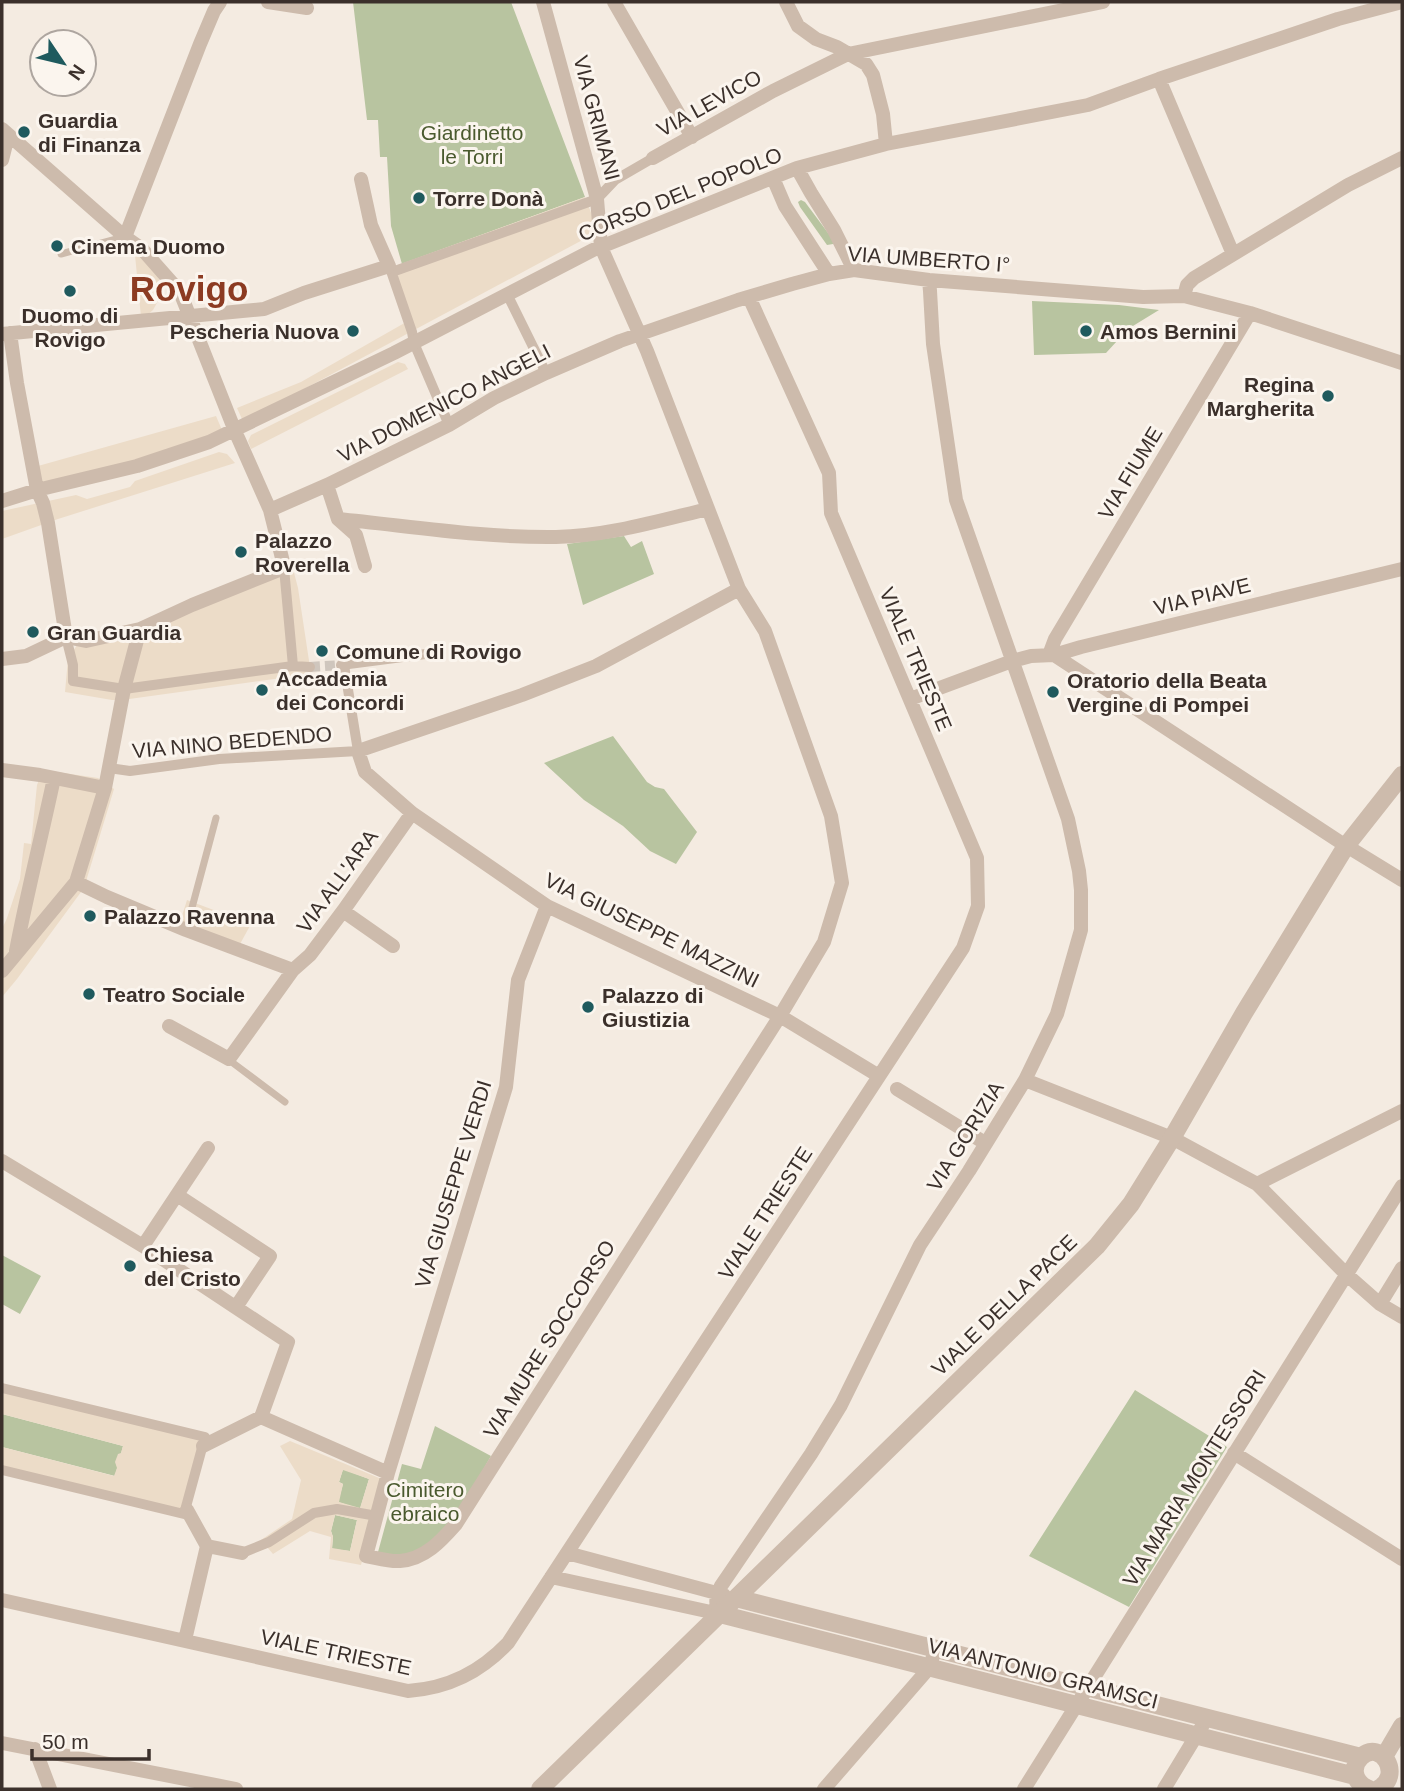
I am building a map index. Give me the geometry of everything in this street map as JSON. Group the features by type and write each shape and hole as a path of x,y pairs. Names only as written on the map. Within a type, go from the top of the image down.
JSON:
{"street":[{"path":"125,237 200,44 220,2"},
{"path":"268,2 307,8"},
{"name":"VIA GRIMANI","path":"543,2 597,199 601,247 647,351 739,589 765,631 831,816 842,883 824,942 780,1016"},
{"path":"614,2 692,137"},
{"path":"786,2 798,26 816,39 866,64 873,75 883,114 886,144"},
{"name":"VIA LEVICO","path":"597,199 615,180 653,158 773,91 848,54 1103,2"},
{"name":"CORSO DEL POPOLO","path":"2,501 136,466 209,442 414,343 601,247 797,168 886,144 1088,105 1338,19 1402,2"},
{"path":"1159,79 1233,254"},
{"path":"5,133 142,249 180,292 235,431 270,510 284,568 293,666"},
{"path":"2,160 5,133"},
{"path":"1184,296 1186,285 1194,278 1348,185 1402,158"},
{"path":"797,168 854,270"},
{"path":"773,178 785,206 829,274"},
{"path":"361,179 371,225 391,269 414,343 449,425"},
{"path":"310,667 293,666 124,689 73,681 73,665 48,523 37,490 6,333 264,309 304,293 391,269 597,199"},
{"name":"VIA UMBERTO I°","path":"639,334 749,297 829,274 854,270 929,280 1143,297 1184,296 1250,313 1402,363"},
{"name":"VIA GORIZIA","path":"717,1593 841,1405 920,1245 1025,1080 1057,1014 1081,930 1079,871 1068,819 956,499 933,344 929,280"},
{"path":"507,294 546,373"},
{"name":"VIALE TRIESTE","path":"2,1600 408,1691 423,1690 467,1676 496,1656 508,1643 963,948 978,906 977,858 831,513 830,473 749,297"},
{"name":"VIA FIUME","path":"1051,655 1055,639 1250,313"},
{"name":"VIA DOMENICO ANGELI","path":"270,510 449,425 494,398 546,373 639,334"},
{"path":"327,485 338,519 356,535 365,566"},
{"path":"338,519 508,536 559,537 617,530 708,509"},
{"path":"2,659 26,656 66,637 86,641 140,629 284,568"},
{"name":"VIA PIAVE","path":"910,699 1012,661 1051,655 1402,569"},
{"path":"441,652 342,665 358,751 522,695 596,666 739,589"},
{"path":"2,971 76,882 105,788 124,689 140,629"},
{"path":"1051,655 1402,880"},
{"name":"VIA NINO BEDENDO","path":"109,768 130,771 219,759 358,751"},
{"name":"VIA GIUSEPPE MAZZINI","path":"358,751 365,772 412,813 547,906 780,1016 879,1076"},
{"path":"2,770 105,788"},
{"name":"VIALE DELLA PACE","path":"540,1789 1097,1246 1131,1204 1172,1139 1244,1013 1346,846 1402,775"},
{"path":"16,953 24,905 35,868 54,778"},
{"name":"VIA ALL'ARA","path":"229,1059 293,970 310,955 343,911 412,813"},
{"path":"76,882 186,930 293,970"},
{"name":"VIA GIUSEPPE VERDI","path":"388,1472 506,1087 518,980 547,906"},
{"path":"343,911 393,946"},
{"name":"VIA MURE SOCCORSO","path":"388,1472 366,1556 398,1562 439,1544 456,1524 780,1016"},
{"path":"169,1026 229,1059"},
{"path":"1025,1080 1172,1139 1257,1184 1346,1275 1380,1304 1402,1317"},
{"path":"897,1089 985,1143"},
{"path":"1257,1184 1402,1111"},
{"path":"143,1246 208,1148"},
{"path":"2,1161 143,1246 288,1342 261,1417 203,1446"},
{"name":"VIA MARIA MONTESSORI","path":"1024,1789 1402,1185"},
{"path":"177,1195 270,1256 236,1307"},
{"path":"1380,1304 1402,1268"},
{"path":"2,1388 205,1437 184,1514 2,1471"},
{"path":"261,1417 388,1472"},
{"path":"1234,1453 1402,1559"},
{"path":"207,1546 242,1553 269,1542 314,1513 337,1509 377,1516"},
{"path":"185,1640 207,1546 187,1510"},
{"path":"568,1553 736,1598"},
{"path":"551,1577 720,1614"},
{"path":"717,1593 716,1607 720,1614"},
{"name":"VIA ANTONIO GRAMSCI","path":"736,1598 1361,1757"},
{"name":"VIA ANTONIO GRAMSCI","path":"720,1614 1197,1735 1374,1786"},
{"path":"824,1789 930,1667 935,1649"},
{"path":"1164,1789 1207,1718"},
{"path":"1392,1760 1372,1752 1361,1757 1356,1766 1374,1786 1393,1774 1392,1760 1402,1726"},
{"path":"2,1743 236,1789"},
{"path":"35,1749 50,1789"}],"lane":[{"path":"61,254 125,237"},
{"path":"186,930 216,818"},
{"path":"229,1059 285,1102"}],"green space":[{"name":"Giardinetto le Torri","path":"353,2 511,2 585,197 402,264 391,226 387,157 380,157 378,120 367,120"},
{"path":"801,200 834,241 833,244 827,245 800,207 798,202"},
{"path":"1032,301 1119,305 1159,310 1128,329 1106,353 1034,355"},
{"path":"624,536 631,547 642,541 654,574 583,605 567,544"},
{"path":"613,736 647,782 664,789 697,832 676,864 650,851 623,826 584,800 544,763"},
{"path":"2,1255 41,1276 20,1314 2,1304"},
{"path":"1135,1390 1227,1447 1129,1607 1029,1556"},
{"path":"2,1414 123,1446 115,1476 2,1447"},
{"name":"Cimitero ebraico","path":"435,1426 491,1456 465,1501 430,1542 416,1551 400,1555 378,1552 402,1464 421,1469"},
{"path":"343,1469 369,1479 360,1509 338,1502 343,1484 339,1482"},
{"path":"335,1515 357,1520 350,1551 332,1549 331,1531"}],"shaded area":[{"path":"585,197 595,223 594,233 590,236 248,419 242,419 237,408 301,382 408,321 390,268"},
{"path":"135,255 143,257 160,281 158,301 153,310 141,317"},
{"path":"398,362 405,364 408,369 251,449 248,441 251,435"},
{"path":"216,416 222,430 151,457 44,483 41,480 38,466"},
{"path":"219,452 227,454 235,463 2,539 2,511 76,495 87,499 130,487 135,481"},
{"path":"283,562 292,565 298,588 311,674 122,700 65,692 68,659 84,634 136,626"},
{"path":"43,770 98,778 114,789 84,888 2,997 2,929 20,879 24,843 31,844 37,785"},
{"path":"187,900 251,924 240,944 180,922"},
{"path":"2,1388 205,1437 184,1514 2,1470 2,1447 114,1476 117,1468 115,1462 123,1446 2,1414"},
{"path":"290,1441 384,1480 361,1565 329,1559 331,1537 310,1531 273,1554 261,1540 292,1519 301,1480 280,1446","holes":["343,1470 369,1479 360,1508 339,1502 343,1484 339,1482","335,1515 357,1520 350,1551 332,1548 331,1531"]}],"tunnel":[{"path":"310,667 341,665"}],"place":[{"name":"Guardia di Finanza","path":"24,132"},
{"name":"Torre Donà","path":"419,198"},
{"name":"Cinema Duomo","path":"57,246"},
{"name":"Duomo di Rovigo","path":"70,291"},
{"name":"Pescheria Nuova","path":"353,331"},
{"name":"Amos Bernini","path":"1086,331"},
{"name":"Regina Margherita","path":"1328,396"},
{"name":"Palazzo Roverella","path":"241,552"},
{"name":"Gran Guardia","path":"33,632"},
{"name":"Comune di Rovigo","path":"322,651"},
{"name":"Accademia dei Concordi","path":"262,690"},
{"name":"Oratorio della Beata Vergine di Pompei","path":"1053,692"},
{"name":"Palazzo Ravenna","path":"90,916"},
{"name":"Teatro Sociale","path":"89,994"},
{"name":"Palazzo di Giustizia","path":"588,1007"},
{"name":"Chiesa del Cristo","path":"130,1266"}],"district":[{"name":"Rovigo","path":"189,288"}]}
